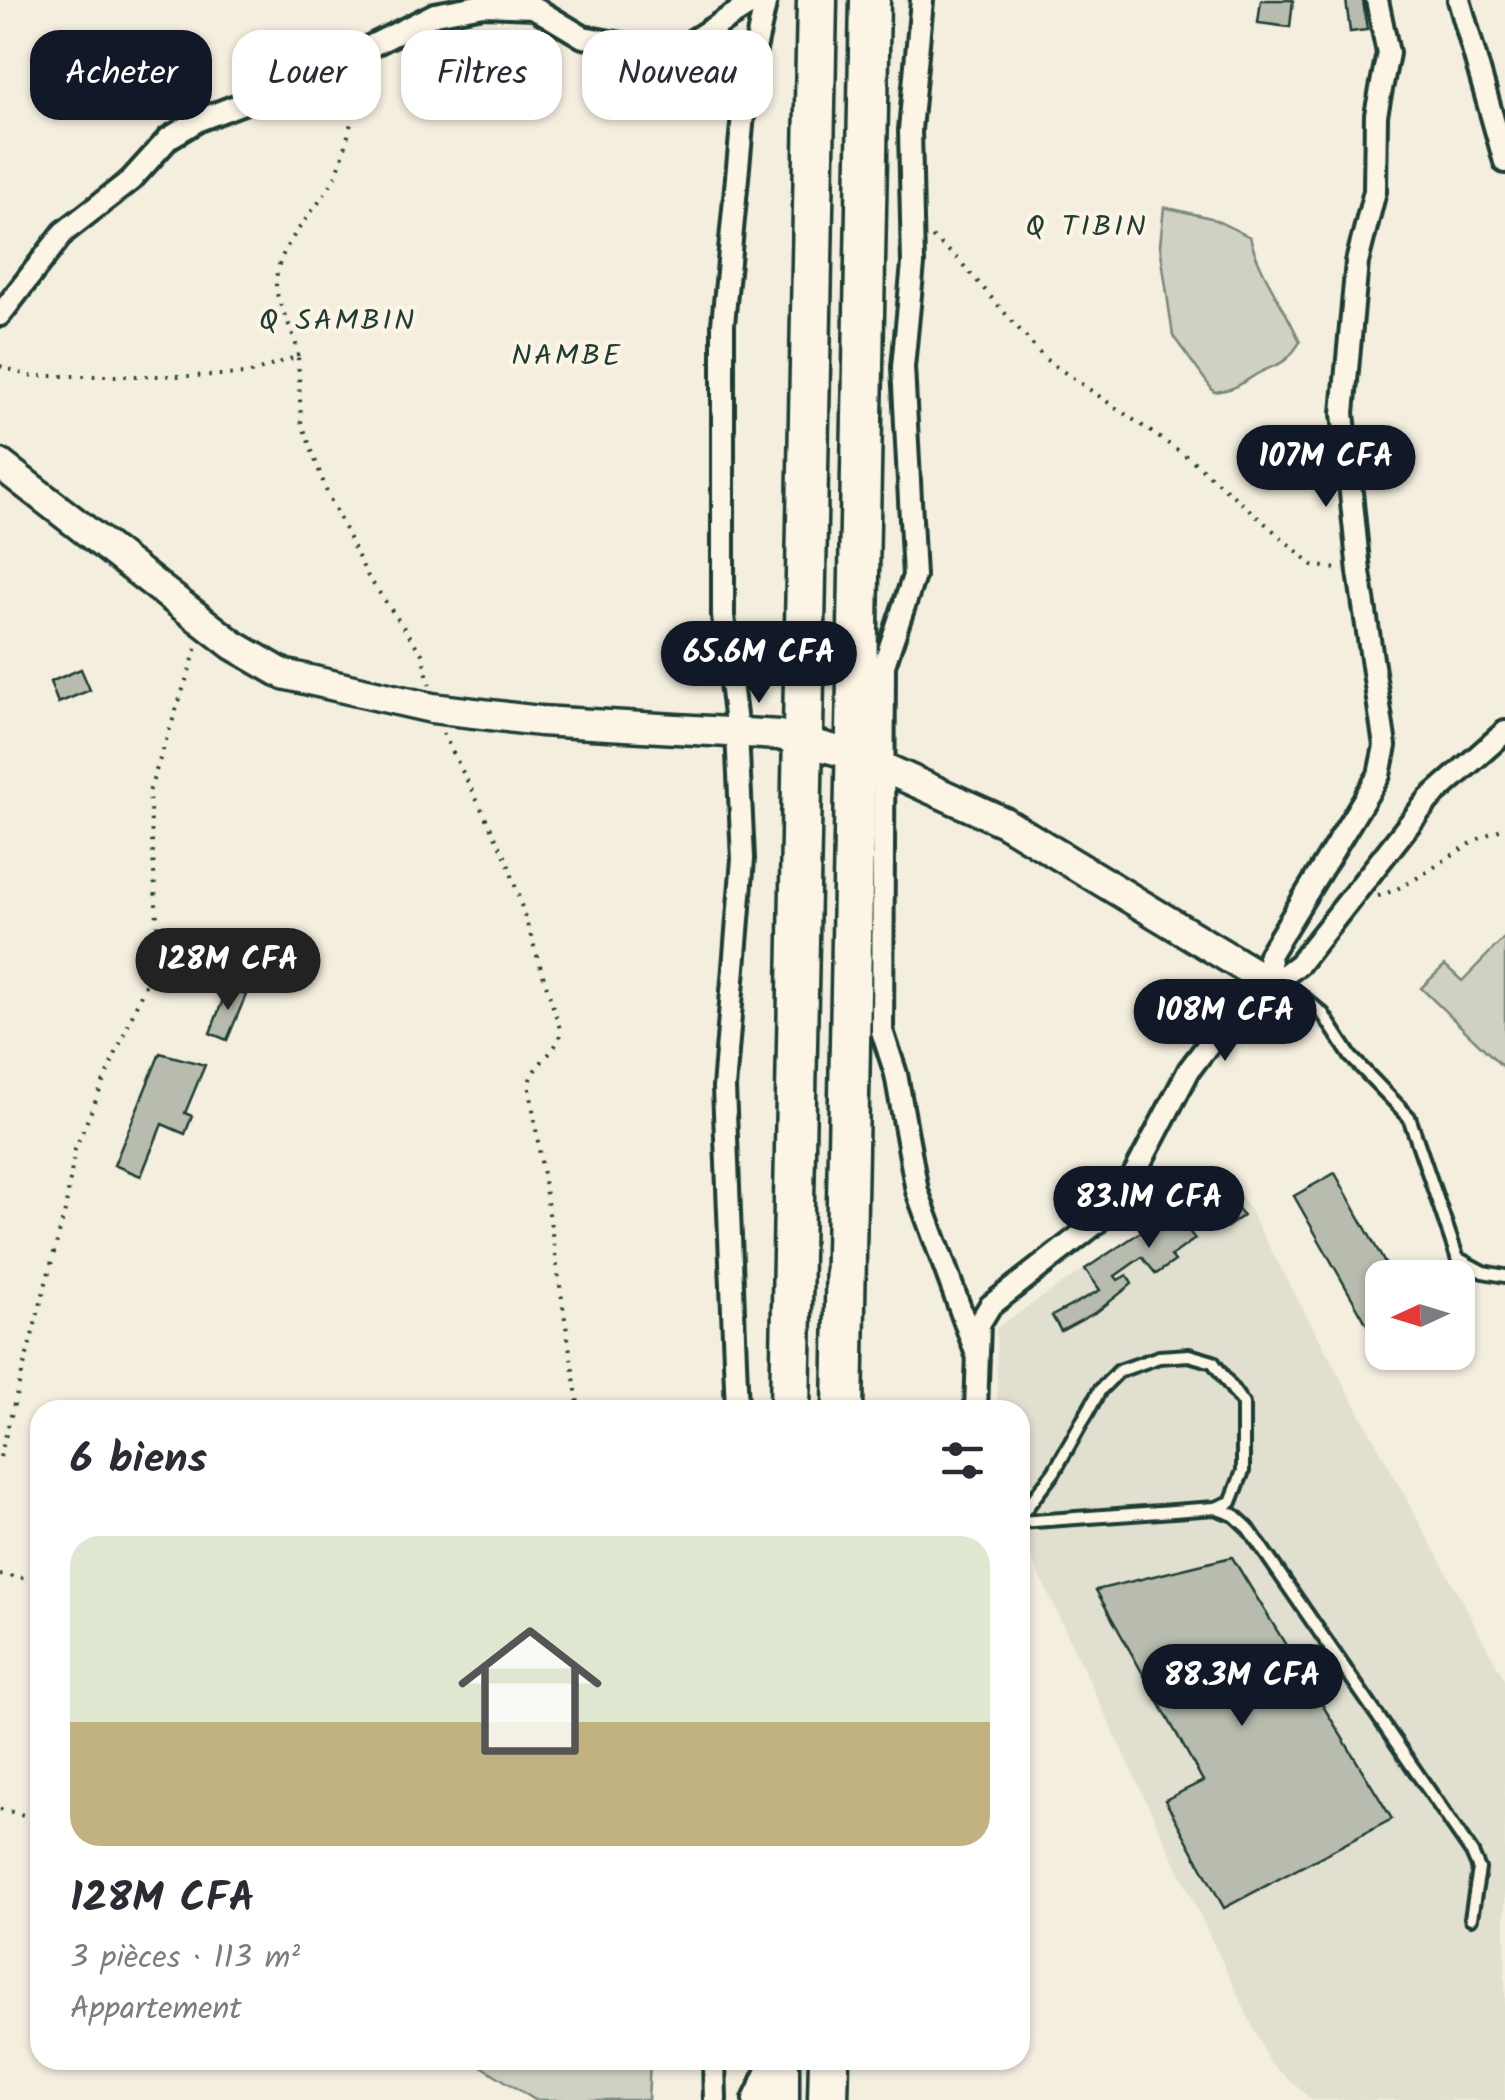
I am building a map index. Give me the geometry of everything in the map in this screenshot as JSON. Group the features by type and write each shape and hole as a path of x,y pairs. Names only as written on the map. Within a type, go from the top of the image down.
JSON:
{"highway":[{"path":"790,1400 817,0"},
{"path":"844,1400 870,761 870,0"},
{"path":"777,2070 779,2100"},
{"path":"828,2100 829,2070"}],"street":[{"path":"0,315 64,232 131,180 169,138 199,120 303,80 435,14 482,5 533,7 583,37 655,50 689,43 756,0"},
{"path":"736,1400 724,1088 743,859 737,732 722,616 722,324 744,94 766,0"},
{"path":"922,0 910,130 914,264 902,368 914,576 884,664 870,761 882,1031 896,1074 917,1192 978,1356"},
{"path":"1272,984 1269,956 1379,775 1384,746 1358,572 1342,414 1357,262 1375,190 1376,115 1388,53 1377,0"},
{"path":"1459,0 1505,162"},
{"path":"0,464 205,623 283,674 432,708 540,720 737,732 802,740 870,761 1004,822 1272,984"},
{"path":"976,1400 978,1324 990,1306 1095,1224 1124,1194 1189,1070 1230,1016 1300,964 1429,799 1505,732"},
{"path":"714,2070 715,2100"},
{"path":"754,2100 770,2070"}],"lane":[{"path":"1272,984 1304,998 1323,1014 1351,1057 1409,1117 1456,1258 1483,1272 1505,1276"},
{"path":"1030,1505 1054,1472 1100,1390 1118,1371 1159,1357 1189,1355 1213,1362 1244,1404 1239,1489 1231,1502 1215,1508 1030,1518"},
{"path":"1215,1508 1234,1515 1248,1528 1472,1853 1479,1869 1471,1918"}],"path":[{"path":"390,34 354,102 337,174 305,218 280,267 276,284 296,334 301,421 328,495 366,575 422,654 432,708 507,860 561,1032 558,1048 532,1072 529,1084 577,1400"},
{"path":"911,203 929,234 957,258 1045,359 1192,460 1313,565 1358,572"},
{"path":"0,366 29,376 190,376 248,374 298,356"},
{"path":"0,1458 64,1210 74,1149 159,952 149,792 205,623"},
{"path":"1345,906 1400,890 1484,834 1505,828"},
{"path":"0,1576 30,1579"},
{"path":"0,1808 30,1816"}],"shaded area":[{"path":"1164,207 1211,218 1250,237 1260,265 1300,342 1285,360 1237,386 1214,392 1173,336 1160,245"},
{"path":"1505,937 1505,1069 1421,988 1445,965 1462,981"},
{"path":"1229,1173 1505,1680 1505,2100 1312,2100 1270,2063 1030,1555 1030,1400 998,1400 996,1328"},
{"path":"488,2070 650,2070 648,2100 535,2100"}],"building":[{"path":"1261,0 1293,0 1290,27 1258,23"},
{"path":"1346,0 1363,0 1367,30 1350,32"},
{"path":"81,669 90,690 58,703 50,682"},
{"path":"228,987 246,995 227,1040 210,1033"},
{"path":"160,1053 205,1065 185,1113 192,1116 185,1134 162,1124 141,1176 114,1165"},
{"path":"1335,1173 1383,1260 1365,1260 1365,1321 1294,1196"},
{"path":"1219,1180 1243,1216 1227,1227 1214,1208 1185,1226 1195,1239 1171,1256 1175,1261 1156,1274 1142,1257 1115,1276 1118,1280 1127,1275 1132,1284 1098,1311 1061,1331 1052,1316 1100,1290 1085,1269"},
{"path":"1232,1557 1392,1819 1224,1908 1165,1800 1203,1781 1096,1590"}],"district":[{"name":"Q TIBIN","path":"1087,228"},
{"name":"Q SAMBIN","path":"338,322"},
{"name":"NAMBE","path":"567,357"}]}
